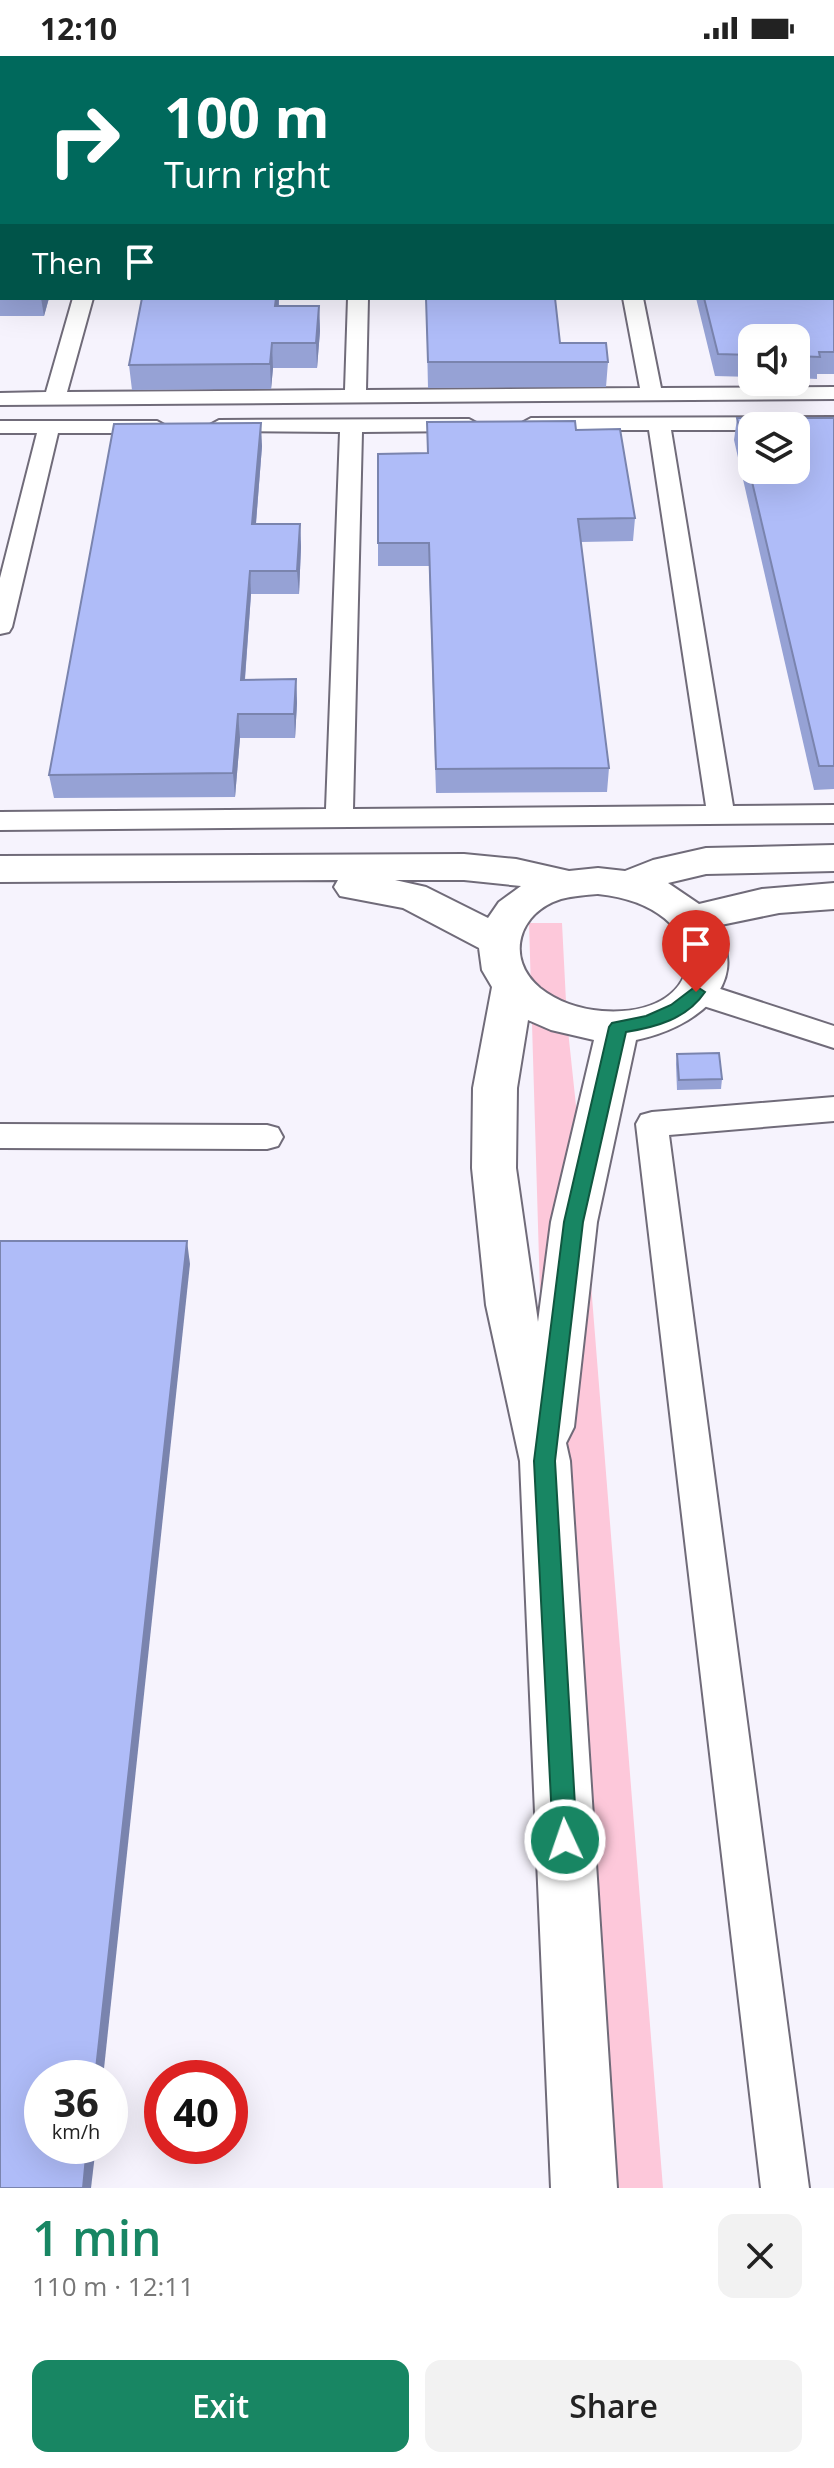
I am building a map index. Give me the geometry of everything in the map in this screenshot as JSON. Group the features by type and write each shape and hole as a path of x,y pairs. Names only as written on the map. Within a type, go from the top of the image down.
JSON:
{"main road":[{"path":"628,885 667,869 706,861 834,858"},
{"path":"0,869 464,867 516,872 567,884"},
{"path":"598,881 628,885 657,894 682,909 699,928 708,949 707,971 696,992 677,1010 650,1021 618,1027 587,1025 557,1018 533,1005 512,988 499,965 497,940 505,921 520,905 542,892 567,884 598,881"},
{"path":"0,891 362,887 412,896 497,940"},
{"path":"691,920 745,904 789,896 834,896"},
{"path":"512,988 495,1088 494,1168 510,1305 545,1461 584,2188"},
{"path":"545,1461 574,1222 618,1027"}],"lane":[{"path":"55,399 82,300"},
{"path":"355,397 358,300"},
{"path":"633,300 652,394"},
{"path":"0,399 834,393"},
{"path":"0,427 834,423"},
{"path":"659,424 721,815"},
{"path":"339,818 351,425"},
{"path":"0,627 49,427"},
{"path":"0,821 834,814"},
{"path":"696,992 834,1037"},
{"path":"785,2188 652,1124 834,1109"},
{"path":"0,1136 267,1137"}],"shaded area":[{"path":"529,923 562,923 567,1021 579,1134 663,2188 584,2188 545,1461"}],"building":[{"path":"142,300 276,300 275,306 319,306 316,343 272,343 270,364 129,365"},
{"path":"426,300 555,300 560,343 606,343 608,362 428,362"},
{"path":"704,300 834,300 834,352 819,352 820,357 810,357 810,324 738,324 738,355 718,354"},
{"path":"810,418 834,418 834,766 819,766 753,484 810,484"},
{"path":"575,421 576,430 620,429 635,518 578,519 609,768 436,769 429,543 378,543 378,454 428,453 427,422"},
{"path":"261,423 252,524 300,524 297,571 250,571 241,680 296,679 294,714 238,714 233,773 49,775 114,424"},
{"path":"719,1053 722,1079 679,1080 677,1054"},
{"path":"0,1241 187,1241 97,2060 24,2060 24,2164 85,2164 83,2188 0,2188"}],"route":[{"path":"565,1840 545,1461 574,1222 618,1027 650,1021 677,1010 696,992"}]}
